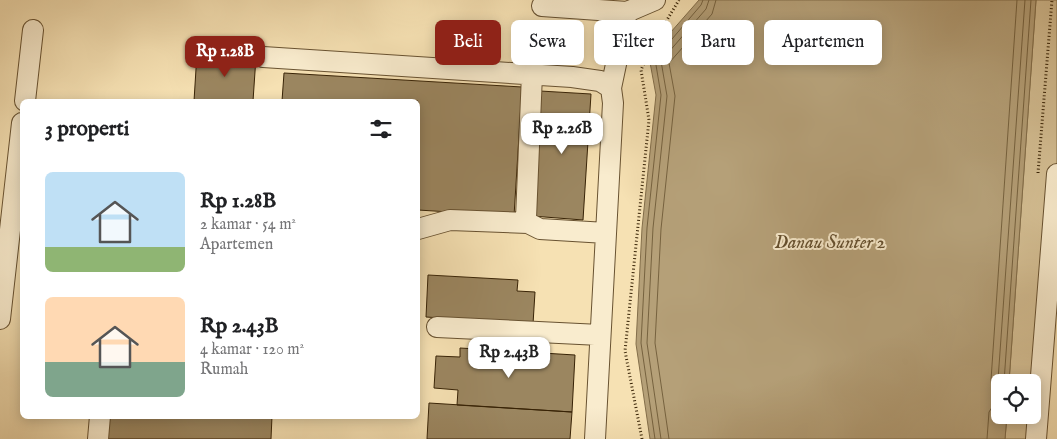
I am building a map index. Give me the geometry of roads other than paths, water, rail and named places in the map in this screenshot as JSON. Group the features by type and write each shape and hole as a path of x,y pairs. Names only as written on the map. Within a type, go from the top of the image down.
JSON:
{"street":[{"path":"542,6 627,12 655,0"},
{"path":"595,439 613,103 611,88 627,12"},
{"path":"25,99 33,30"},
{"path":"263,57 532,74 600,81 611,88"},
{"path":"528,223 526,218 532,74"},
{"path":"0,319 20,141"},
{"path":"1036,439 1052,289 1057,174"},
{"path":"420,228 450,220 528,223 540,229 606,233"},
{"path":"436,327 600,335"},
{"path":"98,439 100,419"}],"water":[{"name":"Danau Sunter 2","path":"699,0 1036,0 1010,374 991,374 991,424 1006,424 1005,439 650,439 636,344 642,228 656,95 650,65 672,65 672,31"}]}
